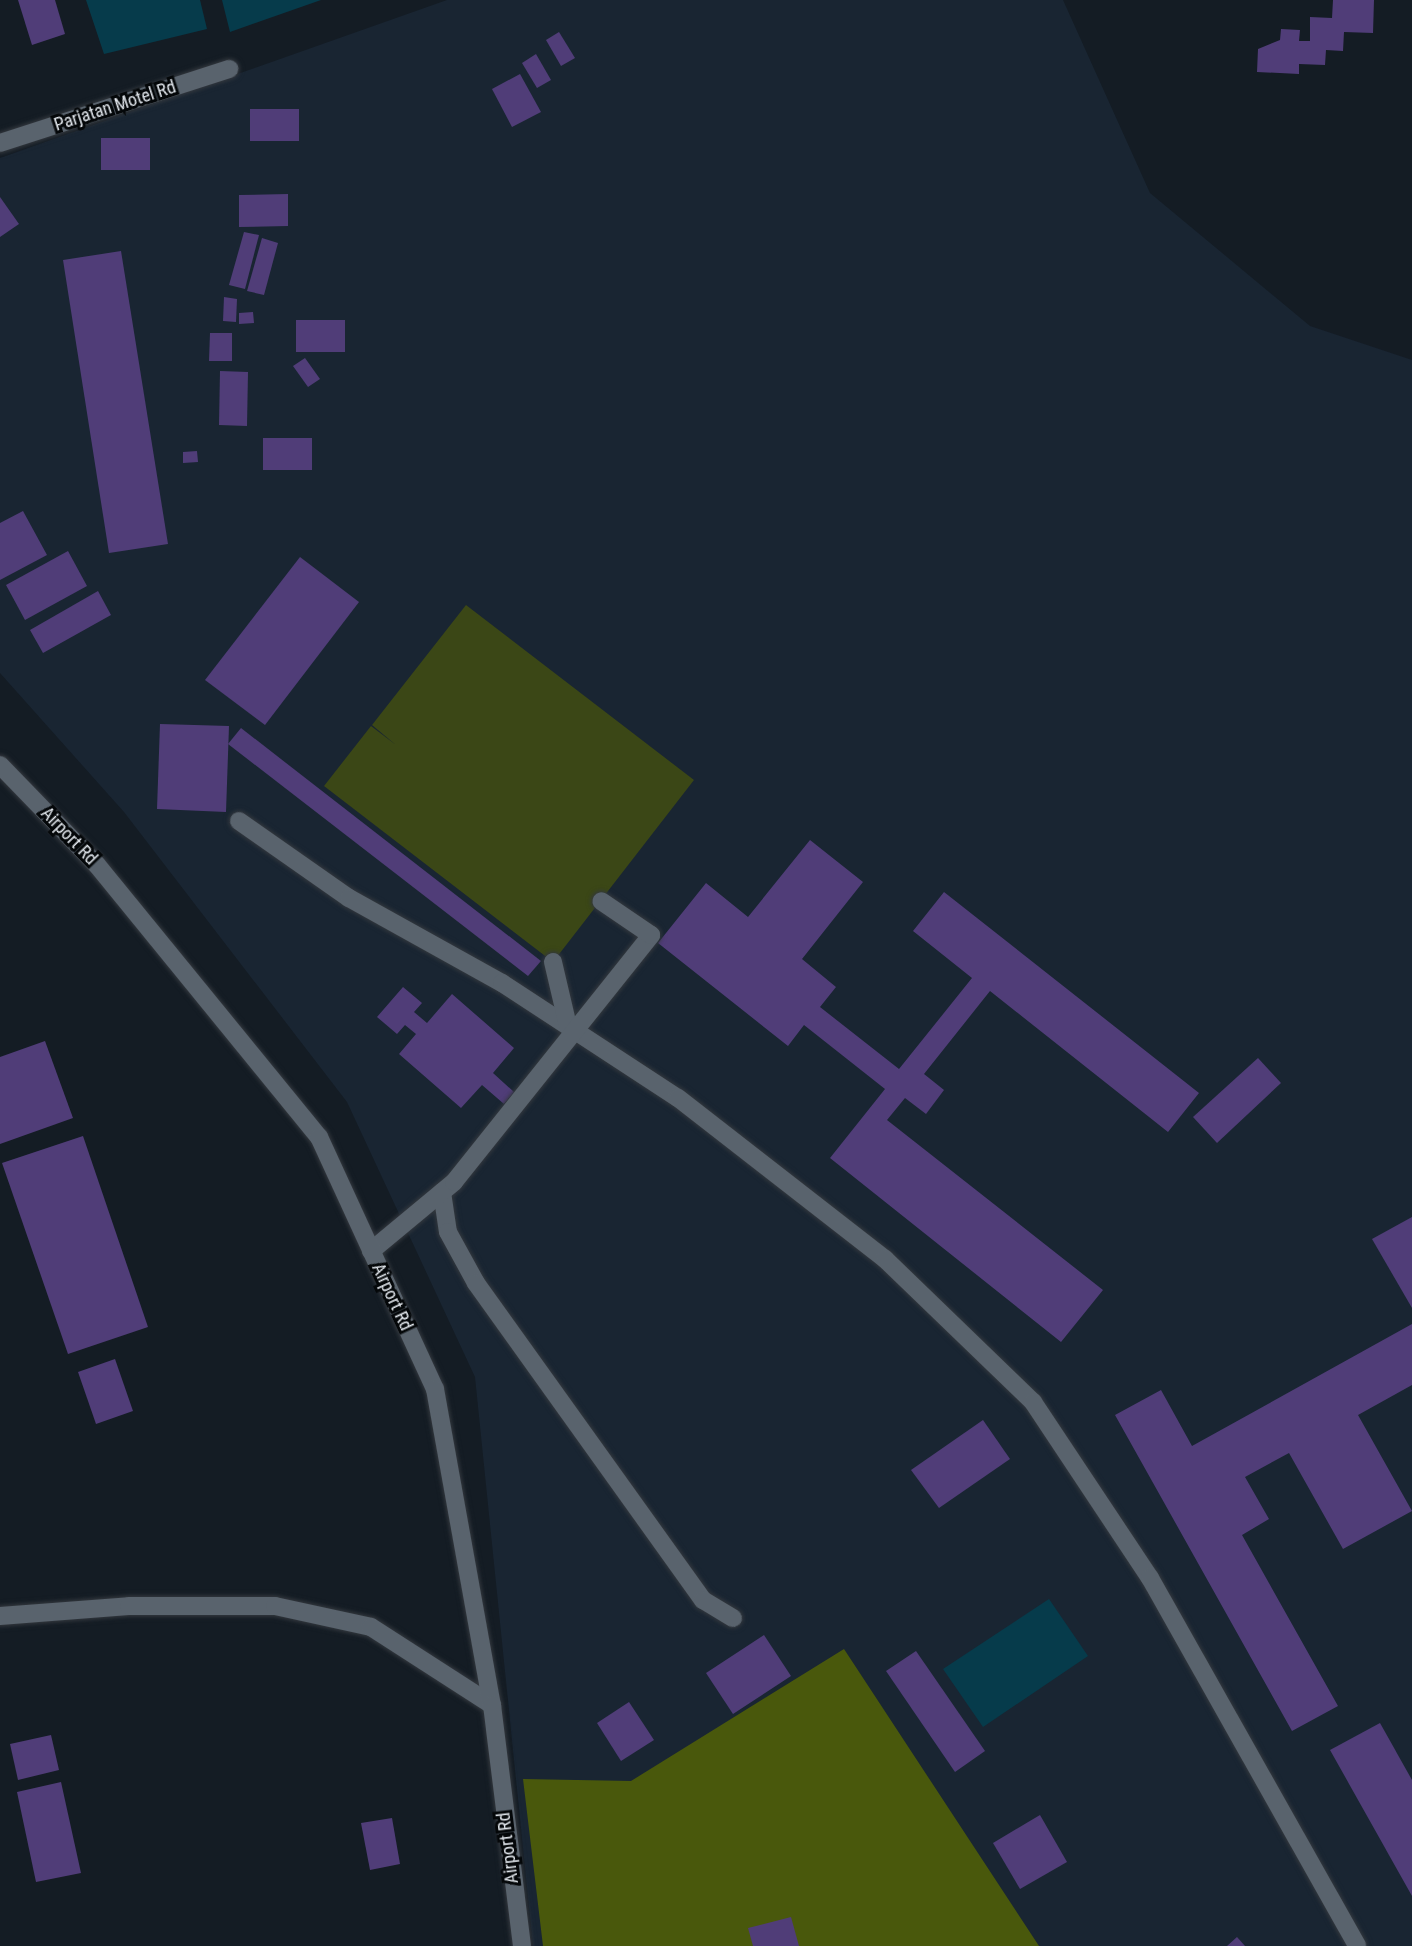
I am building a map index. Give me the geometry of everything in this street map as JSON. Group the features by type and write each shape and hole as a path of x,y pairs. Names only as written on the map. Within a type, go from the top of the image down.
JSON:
{"main road":[{"name":"Parjatan Motel Rd","path":"0,143 229,69"},
{"name":"Airport Rd","path":"0,765 97,865 319,1137 435,1389 492,1705 522,1946"},
{"path":"239,821 349,898 573,1029 678,1098 884,1259 1033,1402 1150,1578 1357,1946"},
{"path":"371,1251 443,1192 651,935 601,901"},
{"path":"553,962 573,1029"},
{"path":"443,1192 448,1232 476,1283 703,1600 733,1618"},
{"path":"0,1616 129,1606 275,1606 371,1628 492,1705"}],"shaded area":[{"path":"447,0 1063,0 1150,193 1310,326 1412,360 1412,1946 533,1946 475,1377 347,1102 124,812 0,673 0,158"}],"green space":[{"path":"466,605 694,780 553,962 324,786 371,726 396,745 372,725"},
{"path":"844,1649 1039,1946 543,1946 523,1779 631,1781"}],"water":[{"path":"86,0 200,0 207,29 104,54"},
{"path":"222,0 321,0 230,32"},
{"path":"1049,1599 1088,1656 983,1727 943,1669"}],"building":[{"path":"18,0 55,0 65,34 32,45"},
{"path":"1333,0 1374,0 1373,33 1344,32 1343,51 1326,50 1325,65 1299,64 1299,74 1257,72 1258,49 1280,40 1281,29 1300,30 1299,41 1310,41 1310,17 1332,18"},
{"path":"559,32 575,58 561,66 546,40"},
{"path":"536,54 551,80 537,88 522,63"},
{"path":"520,74 541,112 512,127 492,89"},
{"path":"250,109 299,109 299,141 250,141"},
{"path":"101,138 150,138 150,170 101,170"},
{"path":"288,194 288,226 239,227 239,195"},
{"path":"0,197 19,224 0,237"},
{"path":"244,232 259,235 245,289 229,285"},
{"path":"262,238 278,243 264,295 247,291"},
{"path":"121,251 168,544 109,553 63,260"},
{"path":"224,297 237,299 236,322 223,321"},
{"path":"253,312 254,323 239,324 239,313"},
{"path":"296,320 345,320 345,352 296,352"},
{"path":"210,333 232,333 232,361 209,361"},
{"path":"305,358 320,379 308,387 293,366"},
{"path":"220,371 248,372 247,426 219,425"},
{"path":"263,438 312,438 312,470 263,470"},
{"path":"197,451 198,462 183,463 183,452"},
{"path":"23,511 47,555 0,580 0,523"},
{"path":"68,551 87,586 25,620 6,585"},
{"path":"300,557 359,602 265,725 205,680"},
{"path":"98,591 111,615 43,653 30,630"},
{"path":"160,724 229,726 226,812 157,809"},
{"path":"241,728 541,961 528,976 228,744"},
{"path":"810,840 863,882 802,959 836,987 820,1007 899,1069 972,978 913,931 944,892 1199,1093 1168,1132 990,991 924,1074 944,1090 926,1114 905,1098 887,1120 1103,1290 1061,1342 830,1158 885,1089 804,1025 788,1046 658,943 706,883 748,917"},
{"path":"403,987 422,1003 414,1012 427,1023 452,994 514,1048 493,1073 514,1092 504,1104 482,1085 461,1108 399,1054 416,1034 405,1025 397,1034 377,1017"},
{"path":"45,1041 73,1118 0,1144 0,1057"},
{"path":"1258,1058 1281,1083 1217,1143 1193,1117"},
{"path":"83,1136 148,1327 68,1354 2,1163"},
{"path":"1412,1217 1412,1308 1372,1239"},
{"path":"1412,1324 1412,1385 1358,1415 1412,1511 1343,1549 1289,1453 1245,1477 1269,1519 1242,1535 1338,1706 1292,1731 1115,1415 1161,1390 1192,1446"},
{"path":"115,1359 133,1411 96,1424 78,1372"},
{"path":"983,1420 1010,1459 939,1508 911,1470"},
{"path":"764,1635 791,1676 733,1714 706,1673"},
{"path":"916,1651 985,1751 955,1772 886,1671"},
{"path":"629,1702 654,1740 621,1761 597,1723"},
{"path":"1380,1723 1412,1780 1412,1896 1330,1750"},
{"path":"51,1735 59,1770 18,1780 10,1744"},
{"path":"61,1782 81,1873 36,1882 17,1792"},
{"path":"1040,1815 1067,1862 1020,1889 993,1843"},
{"path":"392,1818 400,1864 370,1870 361,1823"},
{"path":"791,1917 799,1946 753,1946 748,1928"},
{"path":"1237,1937 1245,1946 1227,1946"}]}
